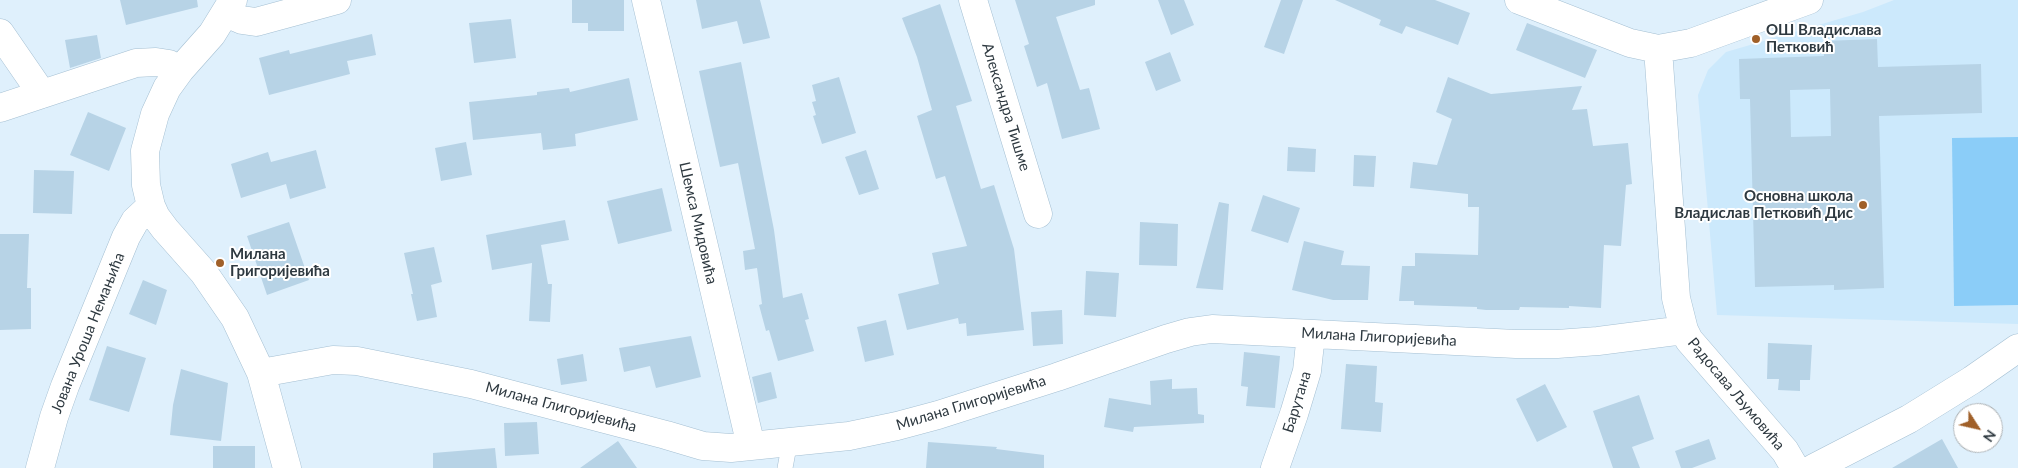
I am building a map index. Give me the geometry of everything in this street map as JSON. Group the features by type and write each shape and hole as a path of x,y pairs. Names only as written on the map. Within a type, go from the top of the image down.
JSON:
{"street":[{"path":"287,468 261,373 236,318 219,292 165,229 151,206 146,185 145,150 155,114 167,88 180,70 199,51 229,6 242,20 256,22 337,0"},
{"name":"Шемса Мидовића","path":"646,0 751,446"},
{"name":"Александра Тишме","path":"973,0 1038,214"},
{"path":"1519,0 1630,43 1658,49 1691,43 1809,0"},
{"path":"0,33 42,94"},
{"name":"Радосава Љумовића","path":"1658,49 1676,298 1684,330 1689,340 1785,451 1795,468"},
{"path":"0,108 136,63 156,62 169,64 180,70"},
{"name":"Јована Уроша Немањића","path":"40,468 65,386 126,237 135,221 151,206"},
{"name":"Милана Глигоријевића","path":"261,373 333,360 357,361 393,367 471,384 666,435 689,443 710,458 751,446 849,436 916,421 1057,378 1113,356 1190,332 1212,329 1516,344 1557,344 1684,330"},
{"name":"Барутана","path":"1274,468 1294,414 1307,371 1311,334"},
{"path":"1814,468 1909,420 2018,348"}],"lane":[{"path":"786,468 790,441"}],"shaded area":[{"name":"Основна школа Владислав Петковић Дис","path":"1894,0 2018,0 2018,324 1717,315 1698,95 1708,70 1726,52 1863,12"},
{"path":"2018,137 2018,305 1954,306 1952,138"}],"building":[{"path":"120,0 197,0 198,7 126,25"},
{"path":"572,0 624,0 624,31 588,31 588,23 572,23"},
{"path":"696,0 760,0 770,38 743,44 737,21 702,29"},
{"path":"1015,0 1095,0 1095,5 1056,17 1080,90 1089,88 1100,129 1062,139 1047,83 1037,87 1024,46 1029,44"},
{"path":"1158,0 1184,0 1194,25 1171,35"},
{"path":"1281,0 1303,0 1284,54 1264,47"},
{"path":"1335,0 1435,0 1470,13 1458,45 1406,26 1402,34 1379,25 1381,20"},
{"path":"940,4 972,101 956,106 981,189 994,185 1014,249 1024,330 967,336 966,323 959,324 958,318 907,330 898,294 939,284 932,253 967,246 945,176 936,179 917,116 932,110 917,57 902,18"},
{"path":"511,19 516,58 474,63 469,23"},
{"path":"1527,23 1597,50 1585,78 1516,50"},
{"path":"372,34 376,55 347,61 350,74 269,95 259,58 289,50 290,54"},
{"path":"97,35 101,58 70,68 65,40"},
{"path":"1877,39 1878,67 1981,64 1982,113 1879,116 1884,288 1834,290 1834,285 1755,287 1750,99 1740,99 1739,59 1824,56 1824,41","holes":["1830,89 1831,136 1791,137 1790,90"]},
{"path":"1170,52 1181,81 1156,91 1145,62"},
{"path":"741,62 774,230 783,298 802,293 809,319 805,320 814,351 778,361 769,330 766,331 759,305 762,304 757,268 745,270 743,251 755,249 738,163 720,167 699,71"},
{"path":"839,77 856,133 822,144 813,116 816,115 812,102 816,101 812,85"},
{"path":"1448,77 1491,94 1582,86 1572,110 1587,109 1593,146 1628,143 1632,184 1626,185 1621,246 1604,245 1601,308 1569,306 1569,308 1520,307 1519,310 1486,310 1477,309 1477,307 1414,305 1414,301 1399,301 1402,266 1415,266 1415,253 1478,255 1479,207 1468,207 1468,194 1410,188 1413,162 1437,165 1452,119 1436,112"},
{"path":"629,78 638,120 575,134 576,146 543,150 541,133 473,140 469,102 537,95 537,92 569,88 570,92"},
{"path":"88,112 126,128 109,171 70,155"},
{"path":"466,142 472,175 441,181 435,148"},
{"path":"1288,147 1316,149 1315,172 1287,171"},
{"path":"316,150 326,188 290,199 286,184 241,198 231,164 268,152 271,162"},
{"path":"866,150 879,189 859,195 845,157"},
{"path":"1354,155 1376,156 1374,187 1353,186"},
{"path":"34,170 74,171 72,214 33,213"},
{"path":"662,188 672,231 618,244 607,201"},
{"path":"1263,195 1300,208 1288,243 1251,231"},
{"path":"1219,202 1229,204 1223,290 1196,288"},
{"path":"565,220 569,240 541,245 548,284 552,284 550,322 529,321 532,263 492,270 486,235"},
{"path":"289,222 309,280 267,295 247,236"},
{"path":"1140,222 1178,224 1177,266 1139,265"},
{"path":"0,234 29,234 27,288 31,288 31,329 0,330"},
{"path":"1304,241 1344,251 1341,265 1370,266 1368,300 1333,300 1292,290"},
{"path":"434,247 442,282 431,285 437,317 417,321 404,253"},
{"path":"1086,271 1119,273 1116,317 1084,315"},
{"path":"143,280 167,290 156,325 129,314"},
{"path":"1062,310 1063,344 1033,346 1031,312"},
{"path":"886,320 894,355 865,362 857,327"},
{"path":"691,336 701,377 656,388 650,366 624,372 619,348"},
{"path":"1768,343 1812,345 1810,380 1800,380 1800,391 1778,390 1779,379 1767,379"},
{"path":"107,346 146,358 129,412 89,400"},
{"path":"1244,352 1280,356 1275,408 1246,406 1248,387 1241,386"},
{"path":"583,354 587,381 561,385 557,359"},
{"path":"1346,364 1377,366 1375,402 1383,403 1381,432 1341,429"},
{"path":"181,369 228,383 221,441 170,435 173,405"},
{"path":"771,372 777,398 758,403 752,377"},
{"path":"1172,379 1172,389 1197,388 1198,414 1204,415 1204,423 1134,427 1133,432 1104,427 1109,398 1151,405 1150,381"},
{"path":"1545,384 1567,427 1537,442 1516,399"},
{"path":"1639,395 1654,439 1632,447 1640,468 1613,468 1593,411"},
{"path":"537,422 539,454 505,456 504,423"},
{"path":"1709,439 1716,459 1692,468 1681,468 1675,451"},
{"path":"1942,439 1958,468 1892,468"},
{"path":"618,441 637,468 580,468"},
{"path":"928,442 997,447 996,449 1044,455 1044,468 926,468"},
{"path":"213,446 255,446 255,468 213,468"},
{"path":"495,448 497,468 433,468 433,453"}],"place":[{"name":"ОШ Владислава Петковић","path":"1756,39"},
{"name":"Основна школа Владислав Петковић Дис","path":"1863,205"},
{"name":"Милана Григоријевића","path":"220,263"}]}
